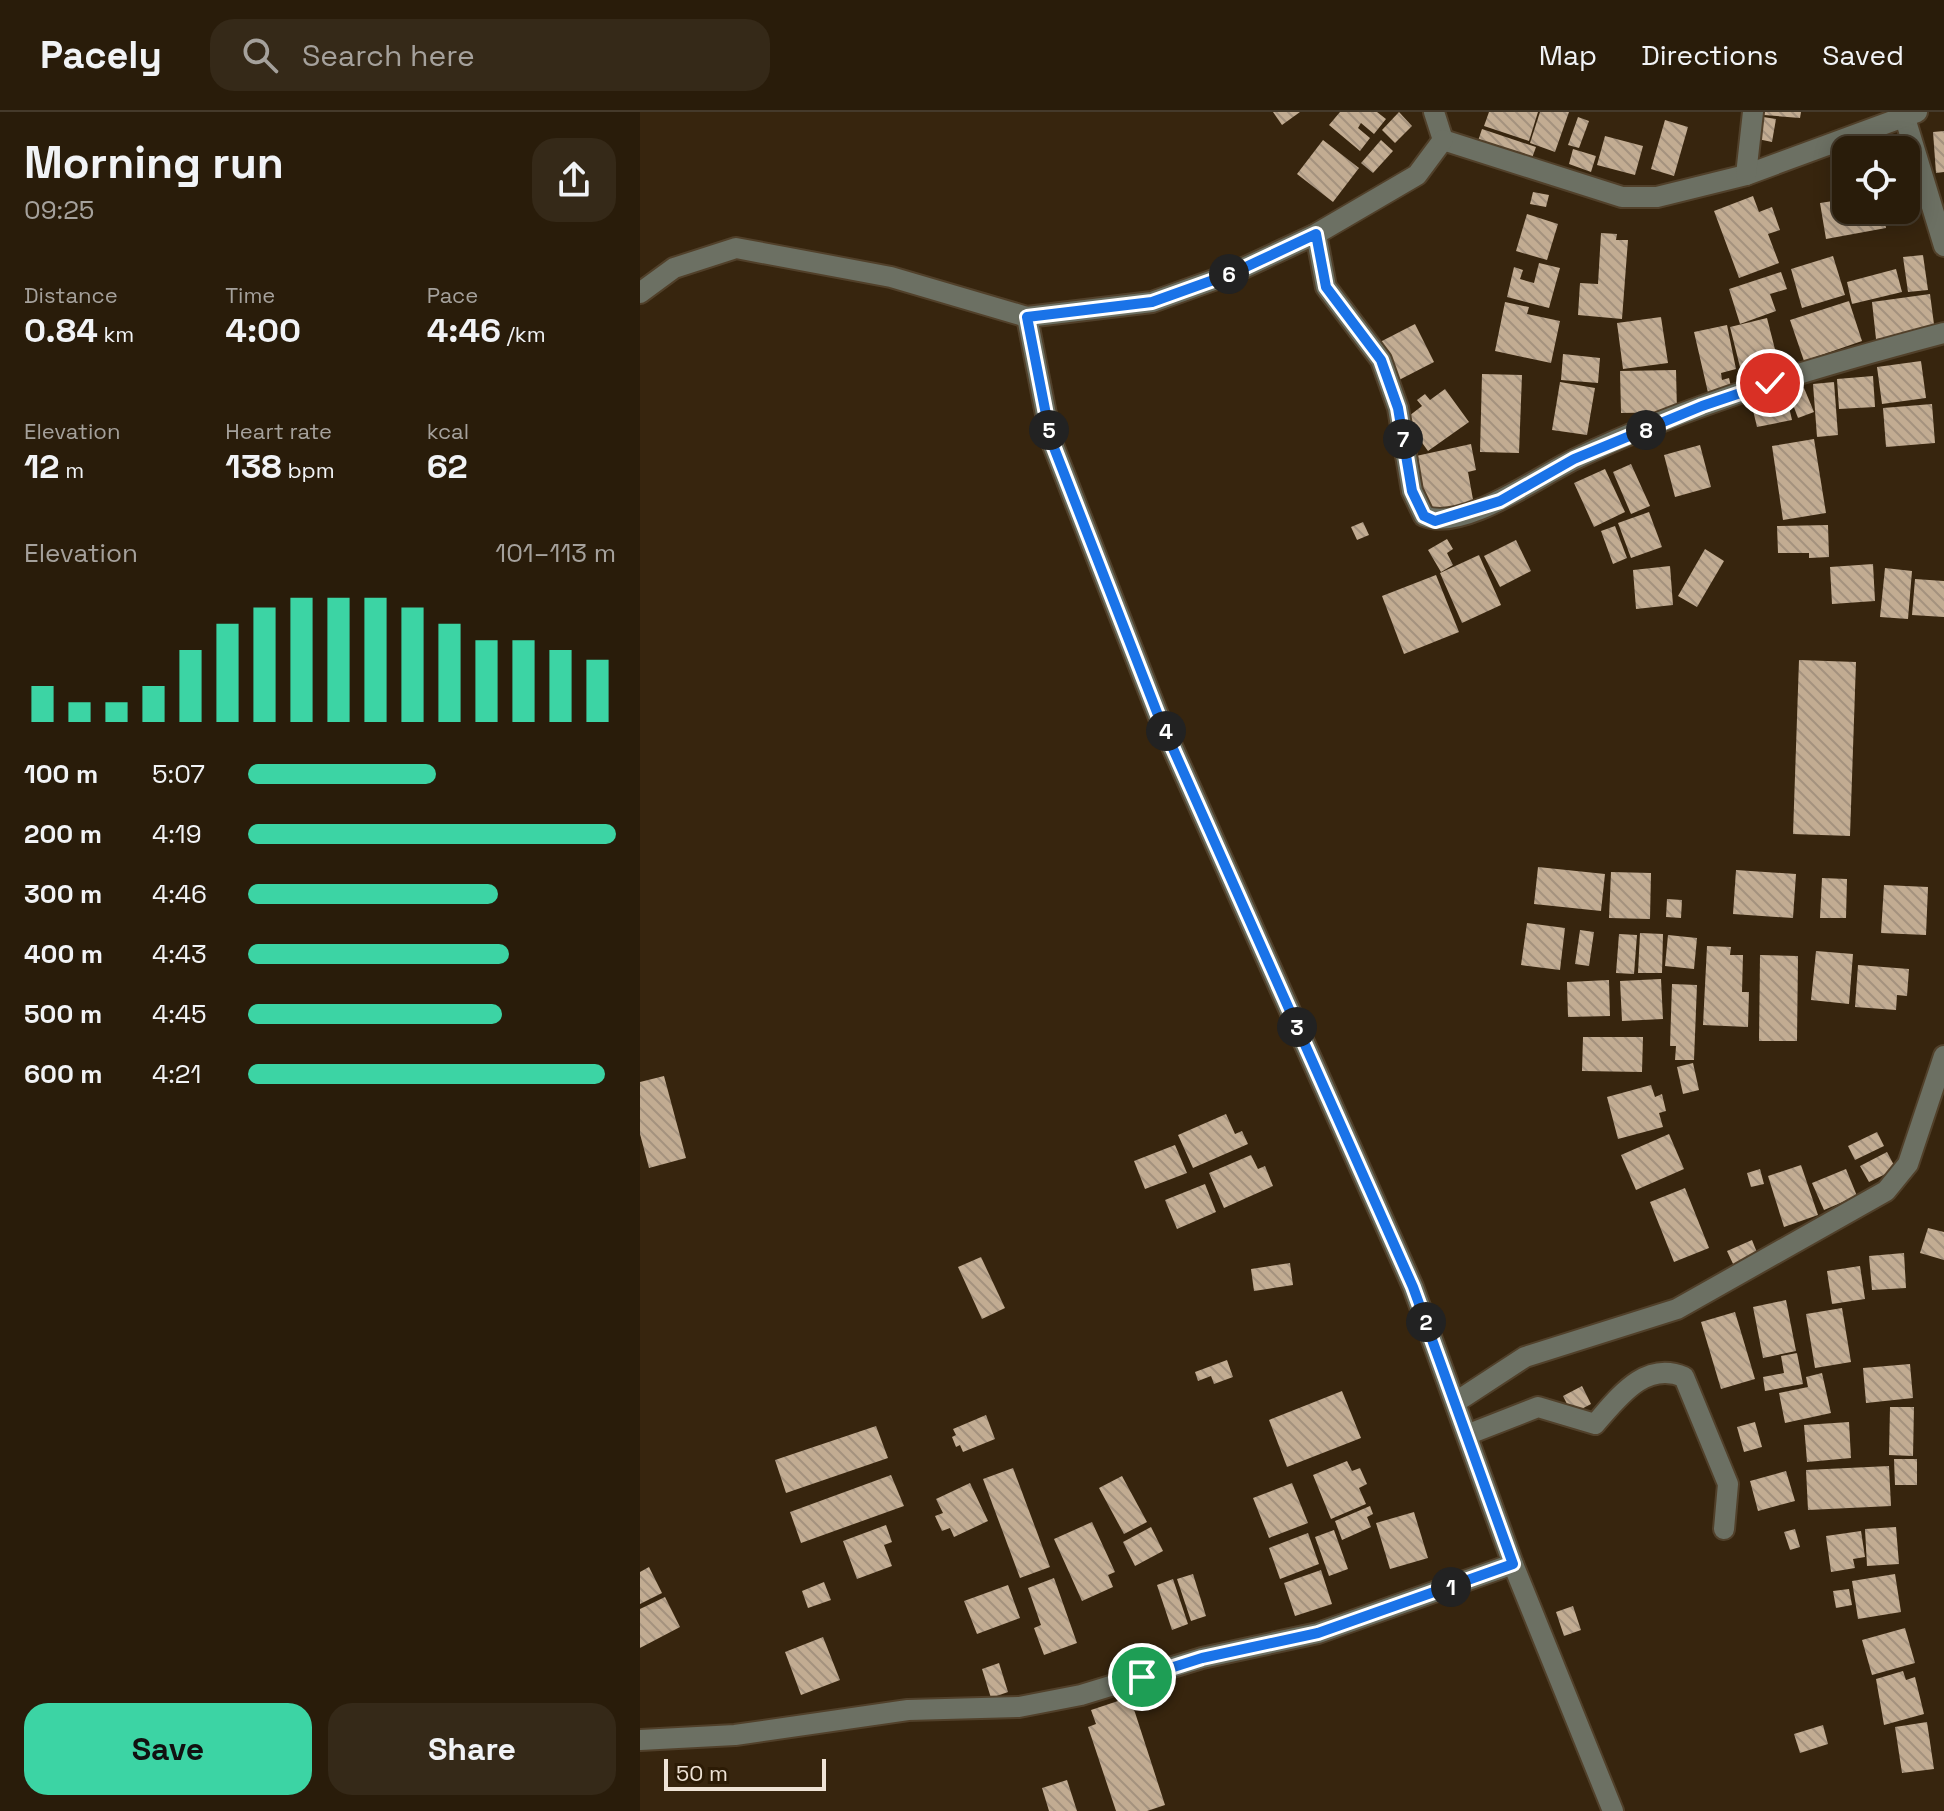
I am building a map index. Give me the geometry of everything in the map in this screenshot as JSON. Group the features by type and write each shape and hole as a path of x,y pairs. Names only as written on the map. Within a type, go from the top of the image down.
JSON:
{"street":[{"path":"1434,112 1443,140"},
{"path":"1746,175 1753,112"},
{"path":"1443,140 1622,197 1657,197 1746,175 1911,115 1944,246"},
{"path":"640,293 674,268 736,248 891,277 1027,317 1152,302 1233,273 1316,234 1417,175 1443,140"},
{"path":"1316,234 1326,287 1381,360 1398,408 1412,491 1424,516 1435,521 1500,501 1574,459 1702,406 1838,360 1944,333"},
{"path":"1027,317 1051,440 1158,715 1413,1287 1469,1434 1513,1564 1613,1811"},
{"path":"1456,1402 1525,1357 1677,1309 1886,1191 1908,1164 1944,1056"},
{"path":"1469,1434 1538,1407 1595,1424 1632,1381 1673,1372 1684,1377 1728,1484 1724,1529"},
{"path":"640,1740 735,1735 908,1710 1019,1707 1081,1695 1202,1658 1318,1633 1513,1564"}],"building":[{"path":"1273,112 1300,112 1282,125"},
{"path":"1340,112 1377,112 1386,119 1374,134 1361,123 1358,128 1370,138 1360,151 1329,125"},
{"path":"1399,112 1412,126 1395,143 1382,130"},
{"path":"1489,112 1538,112 1529,141 1484,126"},
{"path":"1540,112 1569,112 1555,152 1530,143"},
{"path":"1764,112 1801,112 1800,118 1764,115"},
{"path":"1757,116 1776,119 1772,142 1753,138"},
{"path":"1578,117 1589,121 1579,148 1568,145"},
{"path":"1665,120 1688,127 1674,176 1651,169"},
{"path":"1482,129 1536,147 1531,161 1477,144"},
{"path":"1944,131 1944,172 1936,173 1933,132"},
{"path":"1605,136 1643,146 1635,175 1597,165"},
{"path":"1323,140 1359,168 1333,202 1297,174"},
{"path":"1381,140 1393,151 1373,173 1361,163"},
{"path":"1573,149 1596,156 1591,172 1569,164"},
{"path":"1533,192 1549,195 1546,207 1530,204"},
{"path":"1753,196 1759,212 1772,207 1780,230 1768,234 1779,263 1739,278 1714,211"},
{"path":"1832,201 1832,224 1885,224 1886,228 1826,239 1820,203"},
{"path":"1527,214 1558,224 1547,260 1516,251"},
{"path":"1601,233 1617,234 1616,240 1628,240 1622,319 1578,315 1580,283 1598,284"},
{"path":"1923,255 1928,290 1908,292 1903,257"},
{"path":"1833,256 1845,295 1802,308 1791,269"},
{"path":"1539,263 1560,268 1549,308 1507,297 1514,267 1523,270 1520,279 1534,283"},
{"path":"1896,269 1902,292 1852,304 1847,282"},
{"path":"1781,272 1787,289 1770,294 1776,311 1740,324 1729,289"},
{"path":"1930,294 1935,332 1876,339 1872,302"},
{"path":"1849,301 1862,341 1804,361 1790,320"},
{"path":"1505,302 1529,307 1527,314 1560,321 1551,363 1495,351"},
{"path":"1661,317 1668,363 1623,369 1617,323"},
{"path":"1767,318 1779,365 1742,375 1730,327"},
{"path":"1415,324 1434,362 1399,380 1380,342"},
{"path":"1727,325 1736,369 1721,373 1722,380 1729,378 1732,391 1709,397 1694,332"},
{"path":"1563,354 1600,358 1598,383 1561,380"},
{"path":"1921,361 1926,398 1882,404 1877,367"},
{"path":"1676,370 1677,412 1621,413 1620,371"},
{"path":"1482,374 1522,375 1519,453 1480,452"},
{"path":"1873,376 1875,407 1839,409 1837,379"},
{"path":"1560,382 1595,388 1587,435 1552,430"},
{"path":"1834,382 1838,435 1817,437 1813,384"},
{"path":"1804,388 1814,412 1798,418 1789,394"},
{"path":"1445,389 1469,422 1428,451 1405,419 1422,406 1417,400 1425,394 1430,400"},
{"path":"1786,394 1792,420 1757,427 1751,402"},
{"path":"1932,404 1935,443 1886,447 1883,408"},
{"path":"1814,439 1826,513 1783,520 1772,446"},
{"path":"1471,444 1476,470 1468,472 1474,505 1429,515 1416,456"},
{"path":"1700,445 1711,487 1675,497 1664,455"},
{"path":"1631,464 1650,506 1631,514 1613,472"},
{"path":"1605,469 1625,512 1594,527 1574,483"},
{"path":"1649,512 1662,547 1631,558 1618,523"},
{"path":"1363,522 1369,535 1357,540 1351,527"},
{"path":"1828,525 1829,557 1809,558 1809,553 1778,553 1777,526"},
{"path":"1615,526 1627,558 1613,564 1601,531"},
{"path":"1447,539 1453,549 1447,553 1453,565 1441,572 1428,550"},
{"path":"1516,540 1531,571 1500,587 1484,556"},
{"path":"1705,549 1724,561 1697,607 1678,596"},
{"path":"1479,555 1501,605 1462,623 1440,573"},
{"path":"1873,564 1875,601 1832,604 1830,567"},
{"path":"1670,566 1673,605 1636,609 1633,570"},
{"path":"1885,568 1912,571 1908,619 1880,617"},
{"path":"1436,575 1459,632 1404,654 1382,596"},
{"path":"1915,579 1944,581 1944,617 1912,615"},
{"path":"1799,660 1856,662 1850,836 1793,834"},
{"path":"1538,867 1605,874 1601,911 1534,904"},
{"path":"1736,870 1796,874 1793,918 1733,914"},
{"path":"1611,872 1651,873 1650,919 1609,918"},
{"path":"1822,878 1847,879 1846,918 1820,918"},
{"path":"1884,885 1928,887 1926,935 1881,933"},
{"path":"1667,899 1682,900 1681,918 1666,917"},
{"path":"1527,923 1565,928 1560,970 1521,965"},
{"path":"1580,930 1594,932 1589,966 1575,964"},
{"path":"1640,933 1663,934 1662,973 1638,973"},
{"path":"1619,934 1637,935 1634,974 1616,973"},
{"path":"1668,935 1697,938 1694,969 1665,966"},
{"path":"1707,946 1731,947 1730,955 1743,955 1742,992 1749,992 1748,1027 1703,1025"},
{"path":"1816,951 1853,954 1849,1004 1811,1000"},
{"path":"1760,955 1798,956 1797,1041 1759,1041"},
{"path":"1858,965 1909,969 1907,996 1897,995 1896,1010 1855,1007"},
{"path":"1661,979 1663,1019 1622,1021 1620,981"},
{"path":"1609,980 1610,1016 1568,1017 1567,982"},
{"path":"1672,984 1697,985 1694,1060 1675,1060 1676,1046 1670,1046"},
{"path":"1583,1037 1643,1037 1642,1072 1582,1071"},
{"path":"1693,1063 1699,1090 1683,1094 1677,1067"},
{"path":"664,1076 686,1158 649,1168 640,1134 640,1082"},
{"path":"1651,1085 1655,1097 1662,1094 1666,1111 1659,1113 1663,1127 1618,1139 1607,1097"},
{"path":"1226,1114 1235,1134 1242,1131 1248,1144 1193,1168 1178,1135"},
{"path":"1877,1132 1884,1146 1855,1160 1848,1146"},
{"path":"1669,1134 1684,1169 1636,1190 1621,1155"},
{"path":"1175,1145 1187,1173 1145,1189 1134,1161"},
{"path":"1887,1152 1896,1169 1869,1182 1860,1166"},
{"path":"1251,1155 1258,1169 1265,1166 1273,1186 1224,1208 1209,1173"},
{"path":"1801,1165 1818,1215 1784,1227 1768,1176"},
{"path":"1760,1169 1764,1184 1751,1187 1747,1173"},
{"path":"1846,1169 1857,1196 1824,1210 1812,1183"},
{"path":"1205,1184 1216,1212 1177,1229 1165,1200"},
{"path":"1685,1188 1709,1248 1674,1262 1650,1202"},
{"path":"1928,1228 1944,1232 1944,1260 1920,1253"},
{"path":"1752,1240 1758,1255 1734,1266 1727,1251"},
{"path":"1904,1253 1906,1288 1872,1290 1869,1256"},
{"path":"981,1257 1005,1308 982,1319 958,1267"},
{"path":"1290,1263 1293,1285 1254,1291 1251,1269"},
{"path":"1860,1266 1865,1299 1832,1304 1827,1271"},
{"path":"1786,1300 1796,1351 1763,1358 1753,1307"},
{"path":"1842,1308 1851,1362 1815,1368 1806,1314"},
{"path":"1735,1312 1755,1379 1721,1389 1701,1322"},
{"path":"1797,1353 1803,1384 1765,1391 1763,1377 1784,1373 1781,1356"},
{"path":"1227,1360 1233,1377 1214,1384 1211,1376 1198,1381 1195,1372"},
{"path":"1910,1364 1913,1398 1866,1403 1863,1368"},
{"path":"1822,1373 1831,1413 1785,1423 1779,1393 1808,1387 1806,1377"},
{"path":"1582,1386 1591,1404 1572,1414 1563,1396"},
{"path":"1342,1391 1361,1438 1287,1467 1269,1420"},
{"path":"1890,1407 1914,1407 1913,1456 1889,1455"},
{"path":"986,1415 995,1439 963,1452 960,1445 956,1447 953,1429"},
{"path":"1755,1422 1762,1447 1744,1452 1737,1427"},
{"path":"1849,1422 1851,1458 1807,1462 1804,1425"},
{"path":"876,1426 888,1458 786,1493 775,1460"},
{"path":"1894,1459 1917,1459 1917,1485 1895,1485"},
{"path":"1347,1461 1352,1471 1360,1468 1367,1484 1359,1488 1366,1504 1331,1519 1313,1475"},
{"path":"1889,1466 1891,1506 1808,1510 1806,1470"},
{"path":"1013,1468 1050,1567 1020,1578 983,1479"},
{"path":"1786,1471 1795,1501 1758,1511 1750,1481"},
{"path":"891,1475 904,1506 801,1543 790,1512"},
{"path":"1122,1476 1147,1522 1124,1534 1099,1488"},
{"path":"970,1483 988,1521 954,1537 950,1528 942,1531 935,1516 943,1513 936,1499"},
{"path":"1292,1483 1308,1523 1269,1538 1253,1498"},
{"path":"1370,1506 1373,1514 1367,1517 1371,1527 1342,1540 1335,1521"},
{"path":"1414,1512 1428,1558 1390,1569 1376,1523"},
{"path":"1092,1522 1115,1572 1108,1575 1113,1587 1082,1601 1054,1539"},
{"path":"886,1525 892,1542 884,1545 892,1566 857,1579 843,1541"},
{"path":"1151,1527 1163,1551 1135,1566 1123,1542"},
{"path":"1896,1527 1899,1564 1867,1566 1865,1529"},
{"path":"1795,1529 1800,1547 1790,1550 1784,1532"},
{"path":"1334,1530 1348,1569 1329,1576 1315,1537"},
{"path":"1861,1531 1865,1557 1853,1559 1855,1568 1831,1572 1826,1536"},
{"path":"1308,1533 1319,1564 1280,1579 1269,1548"},
{"path":"649,1567 662,1593 640,1604 640,1572"},
{"path":"1321,1570 1332,1604 1295,1616 1284,1583"},
{"path":"1193,1574 1206,1616 1191,1621 1177,1579"},
{"path":"1895,1574 1901,1612 1858,1619 1852,1581"},
{"path":"1054,1578 1077,1643 1044,1655 1034,1628 1041,1625 1028,1588"},
{"path":"1173,1579 1188,1624 1172,1630 1157,1585"},
{"path":"824,1582 831,1600 808,1608 802,1591"},
{"path":"1008,1585 1020,1618 977,1634 964,1601"},
{"path":"1849,1589 1852,1605 1836,1608 1833,1591"},
{"path":"665,1597 680,1627 640,1648 640,1609"},
{"path":"1573,1606 1581,1630 1564,1636 1556,1612"},
{"path":"1905,1628 1915,1663 1872,1675 1862,1640"},
{"path":"823,1637 840,1680 801,1695 785,1652"},
{"path":"999,1663 1008,1692 991,1698 982,1669"},
{"path":"1903,1671 1906,1680 1915,1677 1924,1714 1884,1725 1876,1679"},
{"path":"1130,1697 1165,1805 1147,1811 1116,1811 1088,1727 1096,1724 1091,1710"},
{"path":"1927,1722 1934,1769 1902,1773 1895,1727"},
{"path":"1823,1725 1828,1744 1800,1753 1794,1734"},
{"path":"1067,1780 1077,1811 1049,1811 1042,1788"}],"route":[{"path":"1142,1677 1202,1658 1318,1633 1513,1564 1469,1434 1413,1287 1158,715 1051,440 1027,317 1152,302 1233,273 1316,234 1326,287 1381,360 1398,408 1412,491 1424,516 1435,521 1500,501 1574,459 1702,406 1770,383"}]}
